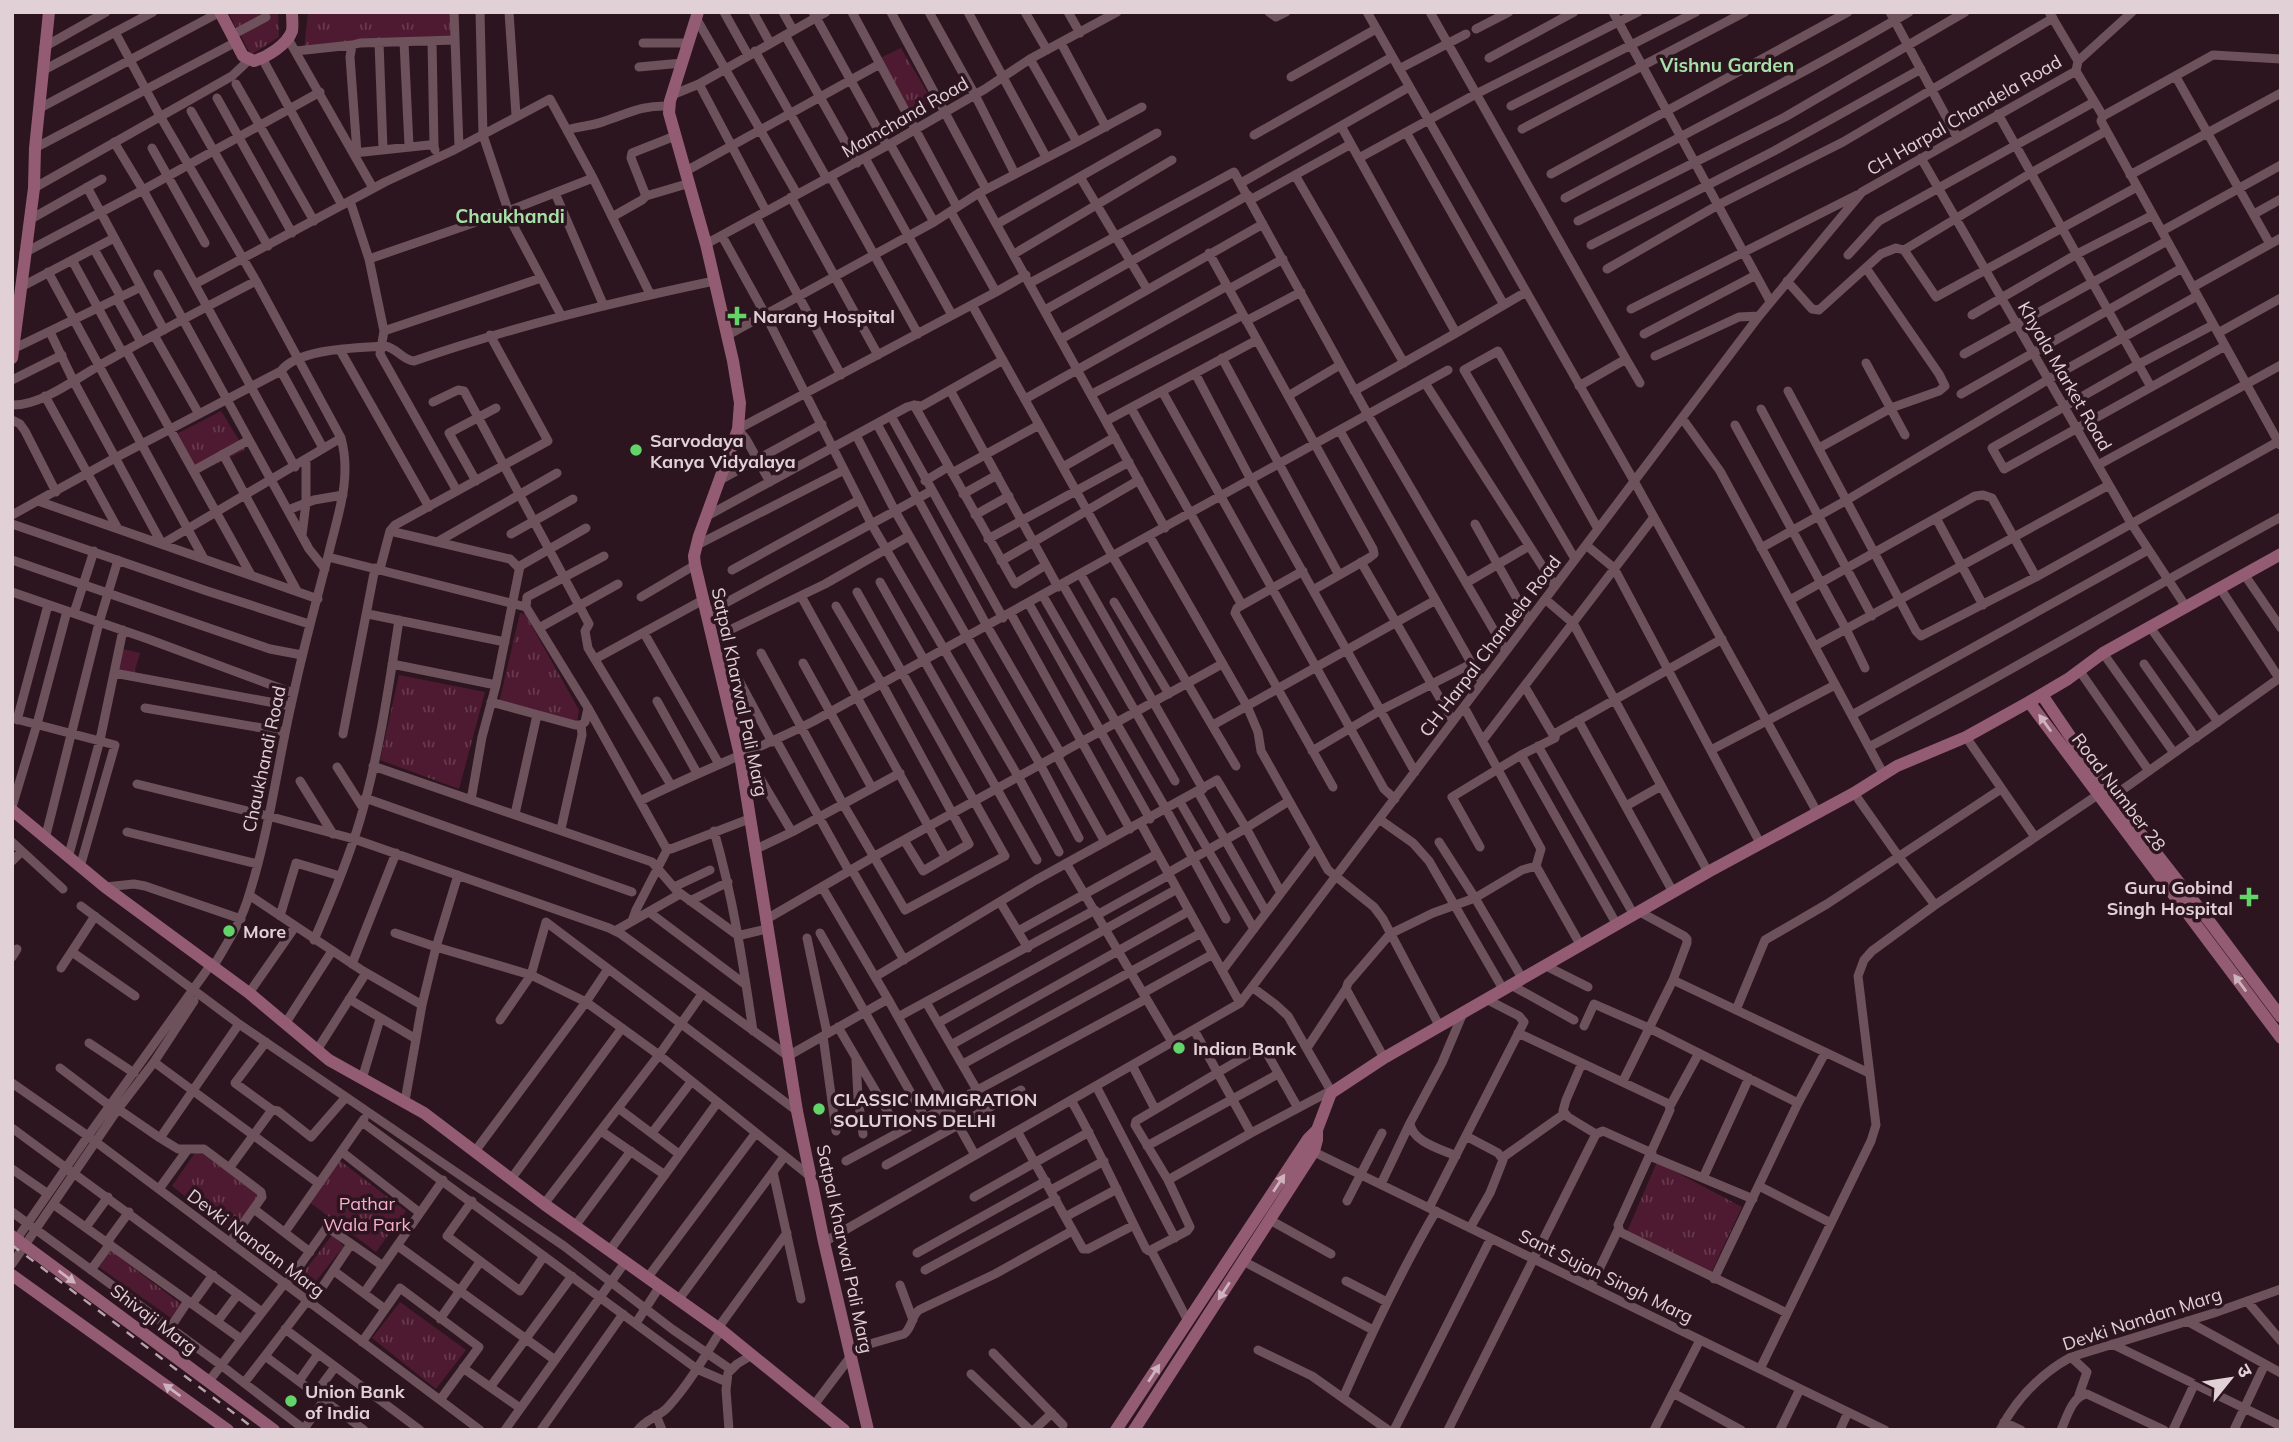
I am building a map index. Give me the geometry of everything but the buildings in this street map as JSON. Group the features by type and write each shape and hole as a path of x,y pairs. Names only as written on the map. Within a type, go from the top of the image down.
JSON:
{"street":[{"path":"44,47 106,12"},
{"path":"42,71 153,12"},
{"path":"40,108 220,12 243,56 256,59 346,203 369,259 384,331 380,354 457,491"},
{"path":"292,12 290,34 296,51 356,153 373,188"},
{"path":"454,12 459,147"},
{"path":"480,12 483,135 513,225 561,315"},
{"path":"509,12 516,116"},
{"path":"724,12 790,113 918,334"},
{"path":"753,12 770,43"},
{"path":"783,12 789,32 820,97 909,235 952,316"},
{"path":"567,130 605,122 638,108 671,101 814,15 826,12"},
{"path":"852,12 996,292"},
{"path":"891,12 944,113 997,224 1165,528"},
{"path":"929,12 1015,174"},
{"path":"968,12 1046,157"},
{"path":"1025,12 1047,50"},
{"path":"1068,12 1080,33"},
{"path":"1271,14 1286,12"},
{"path":"1367,12 1634,481 1817,812"},
{"path":"1430,12 1640,383"},
{"path":"1476,29 1509,12"},
{"path":"1489,58 1574,12"},
{"path":"1613,12 1770,301"},
{"path":"1359,158 1476,94 1638,12"},
{"path":"1511,106 1696,12"},
{"path":"1522,129 1745,12"},
{"path":"1551,174 1848,12"},
{"path":"1565,198 1760,96 1892,16 1909,12"},
{"path":"1578,221 1785,117 1965,12"},
{"name":"CH Harpal Chandela Road","path":"824,1242 1241,1003 1770,301 1862,192 2077,66 2132,12"},
{"path":"13,354 34,188 44,47 50,13"},
{"name":"Mamchand Road","path":"706,244 889,145 1030,59 1112,14"},
{"path":"697,15 878,355"},
{"name":"Satpal Kharwal Pali Marg","path":"697,15 671,101 675,136 706,244 740,403 738,429 706,516 694,555 695,565 742,754 749,818 797,1111 824,1242 868,1430"},
{"path":"814,15 933,222"},
{"path":"1607,268 1718,205 1843,142 2051,15 2103,116"},
{"path":"1892,16 1957,136"},
{"path":"35,148 145,89 266,17"},
{"path":"1291,77 1376,29"},
{"path":"115,32 341,438 162,544"},
{"path":"34,188 232,76 280,46 290,34"},
{"path":"1399,69 1466,34"},
{"path":"296,51 379,42 455,40"},
{"path":"404,41 409,146"},
{"path":"432,41 436,158"},
{"path":"379,42 383,149"},
{"path":"643,43 688,43"},
{"path":"1061,43 1106,127"},
{"path":"352,45 350,57 356,153"},
{"path":"1788,391 1921,636 2036,577 2280,443 2101,121 2103,116 2213,55 2281,59"},
{"path":"1254,135 1392,57"},
{"path":"1030,59 1077,142"},
{"path":"639,67 682,63"},
{"path":"612,217 646,195 688,177 731,146 878,65"},
{"path":"1591,245 1774,151 1921,69"},
{"path":"2176,77 2270,244"},
{"path":"236,84 314,221"},
{"path":"699,84 766,211"},
{"path":"1241,184 1409,87"},
{"path":"24,253 320,92"},
{"path":"2130,175 2281,93"},
{"path":"217,98 292,233"},
{"path":"195,284 373,188 550,99 593,178 650,294"},
{"path":"1848,255 1879,222 2094,102"},
{"path":"726,336 933,222 983,191 1142,107"},
{"path":"191,111 268,246"},
{"path":"1998,114 2151,387"},
{"path":"1342,126 1456,333"},
{"path":"1904,250 2106,131"},
{"path":"1406,132 1504,305"},
{"path":"997,224 1157,133"},
{"path":"646,195 631,155 634,151 675,136"},
{"path":"114,142 295,467"},
{"path":"1045,310 1351,144"},
{"path":"356,153 409,146 434,146"},
{"path":"152,148 205,243"},
{"name":"Khyala Market Road","path":"1921,158 2131,523 2186,607"},
{"path":"1014,254 1172,160"},
{"path":"2162,231 2281,165"},
{"path":"770,482 738,429 996,292 1117,237 1230,172 1235,173 1354,391 1506,651"},
{"path":"1295,175 1404,363"},
{"path":"1080,177 1147,289"},
{"path":"369,259 508,211 593,178"},
{"path":"29,220 102,179"},
{"path":"87,187 164,330"},
{"path":"1787,281 1812,309 1819,310 1888,249 1896,248 1904,250 1936,297 2137,187"},
{"path":"1631,309 1862,192"},
{"path":"555,193 603,304"},
{"path":"2254,214 2281,199"},
{"path":"1972,315 2077,254 2153,215"},
{"path":"756,217 841,375"},
{"path":"1061,339 1263,224"},
{"path":"722,236 765,314 872,525 1059,852"},
{"path":"20,287 114,238"},
{"path":"1761,548 2124,337 2281,238"},
{"path":"1964,354 2167,241"},
{"path":"94,248 141,342"},
{"path":"1209,253 1373,549 1372,556 1313,590"},
{"path":"1025,399 1283,259"},
{"path":"72,260 251,575"},
{"path":"1819,448 1891,408 1939,391 1944,386 1939,374 1866,268"},
{"path":"1961,394 2182,268"},
{"path":"48,272 204,559"},
{"path":"158,274 302,537 314,558 325,569"},
{"path":"1644,334 1756,275"},
{"path":"384,331 541,278"},
{"path":"12,405 30,403 45,396 256,281"},
{"path":"12,515 252,387 298,359 340,349 381,346 393,348 407,360 414,361 490,335 561,315 714,281"},
{"path":"13,354 50,331 141,287"},
{"path":"1091,394 1301,292"},
{"path":"1354,391 1526,292"},
{"path":"2225,346 2004,469 1992,448 2139,365 2281,298"},
{"path":"972,305 1113,557 1236,766"},
{"path":"1655,356 1739,317 1759,316"},
{"path":"50,331 73,380 162,544"},
{"path":"154,335 199,414"},
{"path":"343,734 378,569 390,531 395,525 548,441 490,335"},
{"path":"1106,421 1257,340"},
{"path":"340,349 429,506"},
{"path":"1576,559 1464,370 1498,351 1598,529"},
{"path":"12,380 62,355"},
{"path":"1222,358 1339,575"},
{"path":"1579,386 1626,359"},
{"path":"706,516 891,416 914,405 922,406 1003,360"},
{"path":"1866,363 1905,435"},
{"path":"1288,396 1340,365"},
{"path":"2098,465 2281,365"},
{"path":"640,800 801,728 1448,370"},
{"path":"281,371 323,448"},
{"path":"1195,373 1251,480 1415,772"},
{"path":"1425,383 1555,586"},
{"path":"433,402 460,389 464,391 589,624 585,631 588,648 671,785"},
{"path":"950,390 1046,565 1061,586 1175,781"},
{"path":"1162,391 1384,789 1395,799"},
{"path":"45,396 118,529"},
{"path":"914,405 1015,584 1046,565"},
{"path":"476,481 449,433 496,408"},
{"path":"1131,408 1242,605"},
{"path":"1761,409 1871,616"},
{"path":"891,416 925,481 1082,743 1130,829"},
{"path":"1682,418 1720,471 1884,775"},
{"path":"12,420 25,431 56,492"},
{"path":"720,480 822,424"},
{"path":"877,424 1105,842"},
{"path":"925,481 986,455 1039,425"},
{"path":"1735,425 1865,668"},
{"path":"1340,431 1482,682"},
{"path":"856,435 895,512 1041,766 1079,838"},
{"path":"1063,467 1115,437"},
{"name":"Chaukhandi Road","path":"196,993 241,919 249,895 309,624 318,599 343,495 346,456 341,438"},
{"path":"193,471 249,440"},
{"path":"223,454 297,591"},
{"path":"302,537 306,503 306,460"},
{"path":"988,539 1129,462"},
{"path":"697,545 844,470"},
{"path":"439,541 557,473"},
{"path":"963,494 997,475"},
{"path":"1001,561 1139,480"},
{"path":"1815,646 2109,485"},
{"path":"707,613 931,491"},
{"path":"288,510 343,495"},
{"path":"1790,600 1975,496 1983,495 1992,498 2036,577"},
{"path":"975,515 1009,496"},
{"path":"511,534 573,499"},
{"path":"732,570 859,500"},
{"path":"38,501 318,599"},
{"path":"1483,740 1654,517"},
{"path":"1869,747 1935,712 2167,578 2281,517"},
{"path":"1936,518 1983,605"},
{"path":"12,524 309,624"},
{"path":"1475,524 1530,620"},
{"path":"471,800 482,737 496,685 520,566 586,528"},
{"path":"390,531 510,559 519,569"},
{"path":"713,638 801,596 909,536"},
{"path":"1150,537 1247,706 1258,732 1261,751 1328,870 1374,907 1384,919 1440,1027"},
{"path":"1586,545 1615,568 1760,843"},
{"path":"1466,583 1529,546"},
{"path":"1852,715 2148,550"},
{"path":"94,551 83,585 70,612 12,808 68,858 214,966 329,1060 424,1112 544,1204 719,1329 844,1430"},
{"path":"1168,1180 1333,1090 1522,978 1854,793 1896,766 1966,737 2042,695 2104,653 2281,554"},
{"path":"604,556 527,597 526,607 588,708 668,848"},
{"path":"328,557 526,607"},
{"path":"12,560 270,649 302,655"},
{"path":"45,839 99,622 118,560"},
{"path":"1361,562 1453,721"},
{"path":"641,597 695,565"},
{"path":"1303,571 1242,605 1235,613 1332,787"},
{"path":"2245,574 2281,628"},
{"path":"1081,575 1200,790 1224,840 1266,912"},
{"path":"880,582 1037,860"},
{"path":"539,628 618,584"},
{"path":"1760,1369 1871,1141 1876,1125 1858,976 1860,968 1872,951 1935,905 2035,838 2149,771 2280,678 2220,588"},
{"path":"12,592 293,693"},
{"path":"761,653 843,804 905,910 1005,856 857,592"},
{"path":"801,596 946,858"},
{"path":"1043,596 1226,919"},
{"path":"1545,599 1573,623 1708,872"},
{"path":"595,659 703,600"},
{"path":"1114,601 1169,694"},
{"path":"1213,725 1434,601"},
{"path":"1029,604 1150,819"},
{"path":"48,605 15,719 114,744 116,748 80,867"},
{"path":"836,606 882,684 969,844 923,871 904,840"},
{"path":"368,614 505,642"},
{"path":"314,940 354,839 364,803 399,620"},
{"path":"2150,627 2218,722"},
{"path":"68,858 100,740 123,630"},
{"path":"644,633 719,764"},
{"path":"1480,847 1452,797 1521,755 1555,738 1556,733 1578,720 1722,639"},
{"path":"2104,653 2174,753"},
{"path":"717,658 734,671 904,960"},
{"path":"803,663 872,788"},
{"path":"392,664 496,685"},
{"path":"739,935 766,925 822,887 875,856 1222,664"},
{"path":"1312,751 1381,710 1471,664"},
{"path":"2144,664 2196,738"},
{"path":"2079,670 2149,771"},
{"path":"114,673 290,706"},
{"path":"1711,750 1835,685"},
{"path":"1525,687 1555,738"},
{"name":"Road Number 28","path":"2042,695 2105,796"},
{"path":"657,701 697,773"},
{"path":"491,702 581,725"},
{"name":"Road Number 28","path":"2029,702 2281,1017"},
{"path":"1464,707 1541,849 1536,866 1581,946"},
{"path":"145,708 285,732"},
{"path":"581,725 585,722 588,708"},
{"path":"515,814 537,715"},
{"path":"1578,720 1673,892"},
{"path":"561,829 582,735 581,725"},
{"path":"1966,737 2035,838"},
{"path":"1538,746 1637,914 1687,939 1688,943 1672,980 1623,1081"},
{"path":"742,754 792,832"},
{"path":"1521,755 1617,925"},
{"path":"373,766 652,862 677,891 739,935"},
{"path":"337,767 364,803 632,892"},
{"path":"754,850 900,773"},
{"path":"875,977 1066,863 1217,780 1281,892"},
{"path":"300,781 333,834"},
{"path":"137,784 354,839 615,931 788,1056 888,999"},
{"path":"1626,806 1661,786"},
{"path":"1736,1010 1765,940 1827,904 2001,789"},
{"path":"1854,793 1935,905"},
{"path":"1180,802 1254,929"},
{"path":"898,1017 1168,874 1289,802"},
{"path":"632,921 668,848 749,818"},
{"path":"1379,819 1422,851 1507,987 1574,1020"},
{"path":"1140,824 1241,1003"},
{"path":"714,831 739,935 753,1031"},
{"path":"127,832 257,864"},
{"name":"Road Number 28","path":"2139,840 2281,1038"},
{"path":"12,842 63,889"},
{"path":"1439,842 1522,978"},
{"path":"1222,971 1315,848"},
{"path":"12,860 21,852"},
{"path":"352,964 396,853"},
{"path":"1018,932 1157,854"},
{"path":"280,916 296,863 340,876"},
{"path":"1066,863 1172,1042"},
{"path":"1307,1048 1348,983 1390,934 1433,913 1475,898 1526,867 1536,866"},
{"path":"615,931 649,912 710,870"},
{"path":"405,1101 422,1006 436,947 458,875"},
{"path":"690,901 728,882"},
{"path":"105,887 134,884 145,886 241,919"},
{"path":"822,887 975,1155"},
{"path":"938,1023 1177,889"},
{"path":"249,895 314,940 422,1006"},
{"path":"1000,902 1027,948"},
{"path":"81,906 239,1024 564,1246 730,1369"},
{"path":"951,1045 1189,911"},
{"path":"649,912 746,985"},
{"path":"61,968 95,916"},
{"path":"500,1020 531,975 546,922 797,1111"},
{"path":"248,993 295,927"},
{"path":"395,933 531,975 586,1002 659,1055 811,1177"},
{"path":"820,933 925,1118"},
{"path":"962,1064 1201,933"},
{"path":"807,938 825,1035 836,1131"},
{"path":"72,951 135,996"},
{"path":"285,1024 332,951"},
{"path":"846,1161 1144,996 1213,954"},
{"path":"1546,965 1588,987"},
{"path":"475,1150 608,969"},
{"path":"317,1049 366,973"},
{"path":"1672,980 1869,1073"},
{"path":"1252,987 1286,1013 1333,1090"},
{"path":"1346,989 1384,1058"},
{"path":"114,1107 154,1062 196,993"},
{"path":"12,1264 17,1242 28,1223 51,1199 134,1073 196,993"},
{"path":"544,1204 702,995"},
{"path":"349,999 416,1039"},
{"path":"1343,1398 1456,1156 1524,1022 1522,1017 1486,999"},
{"path":"926,1002 977,1090"},
{"path":"1584,1026 1594,1004 1649,1028 1798,1103"},
{"path":"1381,1184 1442,1063 1463,1013"},
{"path":"362,1079 380,1019"},
{"path":"160,1138 239,1024"},
{"path":"838,1027 899,1131"},
{"path":"511,1179 622,1028"},
{"path":"1194,1030 1251,1133"},
{"path":"1518,1033 1665,1101 1670,1107"},
{"path":"266,1042 236,1083 272,1110 312,1136 346,1097"},
{"path":"89,1043 134,1073"},
{"path":"1151,1250 1187,1231 1190,1225 1135,1122 1261,1047 1298,1108"},
{"path":"1591,1286 1670,1107 1699,1053"},
{"path":"1714,1279 1798,1103 1825,1053"},
{"path":"856,1059 863,1134"},
{"path":"154,1062 318,1183"},
{"path":"1564,1114 1564,1103 1582,1063"},
{"path":"1132,1065 1156,1109"},
{"path":"60,1068 178,1149 204,1149 262,1194 230,1242"},
{"path":"1147,1146 1278,1074"},
{"path":"1703,1178 1749,1078"},
{"path":"652,1133 691,1082"},
{"name":"Devki Nandan Marg","path":"12,1083 92,1138 480,1430"},
{"path":"1096,1086 1175,1238"},
{"path":"886,1165 1021,1090"},
{"path":"1133,1430 1270,1220 1309,1149 1333,1090"},
{"path":"1071,1100 1146,1249 1151,1250 1188,1321"},
{"path":"610,1250 717,1103"},
{"path":"618,1108 680,1154"},
{"path":"230,1167 272,1110"},
{"path":"285,1232 370,1112"},
{"path":"1564,1114 1596,1134"},
{"path":"1502,1158 1564,1114"},
{"path":"362,1122 697,1369 727,1382"},
{"path":"1410,1123 1411,1131 1418,1138 1456,1156"},
{"path":"12,1128 262,1312"},
{"path":"601,1131 664,1175"},
{"path":"1017,1131 1082,1248 1085,1250 1134,1225"},
{"path":"1448,1430 1596,1134 1603,1131 1753,1199"},
{"path":"974,1197 1089,1132"},
{"path":"1347,1201 1382,1133"},
{"path":"648,1277 755,1134"},
{"path":"1466,1136 1498,1153 1502,1158 1490,1193 1470,1228"},
{"path":"159,1189 188,1149"},
{"path":"1116,1430 1188,1321 1309,1149"},
{"name":"Sant Sujan Singh Marg","path":"1309,1149 1885,1430"},
{"path":"575,1226 631,1151"},
{"path":"342,1152 420,1213"},
{"path":"679,1299 784,1157"},
{"path":"917,1253 1048,1185 1104,1161"},
{"path":"12,1169 86,1227 242,1339"},
{"path":"773,1172 801,1299"},
{"path":"364,1293 443,1180"},
{"path":"1759,1186 1831,1223"},
{"path":"1065,1217 1116,1189"},
{"path":"86,1227 108,1197"},
{"path":"17,1242 37,1229 51,1199"},
{"path":"925,1270 1056,1199"},
{"path":"472,1201 447,1236 480,1262 520,1291 544,1256"},
{"path":"254,1209 310,1252"},
{"path":"12,1212 304,1429 335,1367"},
{"path":"91,1270 129,1212"},
{"path":"1270,1220 1331,1254"},
{"path":"209,1381 327,1227 383,1266"},
{"path":"1618,1230 1787,1313"},
{"path":"814,1405 850,1353 904,1334 910,1329 919,1310 986,1279 1072,1231"},
{"path":"638,1430 648,1419 667,1408 697,1369 719,1329 787,1233"},
{"path":"1394,1430 1491,1238"},
{"name":"Shivaji Marg","path":"17,1242 272,1428"},
{"path":"244,1383 334,1271 351,1244"},
{"path":"398,1246 555,1360"},
{"path":"505,1430 626,1261"},
{"path":"1243,1261 1373,1330"},
{"path":"440,1318 480,1262"},
{"path":"334,1271 385,1309"},
{"path":"12,1275 228,1430"},
{"path":"170,1328 213,1275"},
{"path":"491,1386 572,1276"},
{"path":"1346,1281 1387,1302"},
{"path":"900,1284 913,1320"},
{"path":"636,1324 660,1286"},
{"path":"362,1342 400,1288 479,1347 440,1400"},
{"name":"Devki Nandan Marg","path":"2002,1426 2031,1385 2051,1368 2071,1357 2281,1289"},
{"path":"217,1322 238,1294"},
{"path":"113,1311 125,1295"},
{"path":"2247,1301 2281,1341"},
{"path":"541,1430 623,1314"},
{"path":"2186,1321 2281,1373"},
{"path":"285,1329 420,1430"},
{"path":"1654,1430 1700,1340"},
{"path":"2112,1344 2281,1426"},
{"path":"1258,1350 1312,1376 1388,1430"},
{"path":"993,1353 1063,1425"},
{"path":"299,1381 318,1354"},
{"path":"729,1430 727,1382 730,1369 752,1355"},
{"path":"265,1356 364,1430"},
{"path":"2061,1430 2087,1373 2071,1357"},
{"path":"2234,1430 2265,1364"},
{"path":"463,1368 520,1408"},
{"path":"971,1374 1032,1430 1052,1413"},
{"path":"2173,1430 2194,1385"},
{"path":"1780,1430 1800,1389"},
{"path":"1673,1393 1724,1426 1741,1430"},
{"path":"2079,1395 2087,1394 2164,1430"},
{"path":"272,1428 281,1412"},
{"path":"1840,1430 1848,1412"},
{"path":"656,1415 662,1430"},
{"path":"2002,1426 2021,1430"}],"green space":[{"path":"228,12 278,12 279,37 251,55"},
{"path":"308,12 450,12 453,44 304,49"},
{"path":"901,48 933,102 909,114 878,59"},
{"path":"221,411 245,450 195,474 173,436"},
{"path":"520,613 525,614 579,710 576,726 499,703"},
{"path":"123,649 140,653 132,680 117,676"},
{"path":"399,675 485,692 459,789 380,760"},
{"path":"197,1150 260,1196 233,1235 172,1186"},
{"name":"Pathar Wala Park","path":"339,1160 406,1211 376,1252 308,1201"},
{"path":"1657,1162 1742,1207 1711,1273 1626,1234"},
{"path":"332,1235 344,1246 309,1290 297,1281"},
{"path":"111,1251 181,1304 171,1318 99,1267"},
{"path":"400,1302 466,1350 436,1389 372,1338"}],"railway":[{"path":"12,1245 256,1430"}],"place":[{"name":"Narang Hospital","path":"737,316"},
{"name":"Sarvodaya Kanya Vidyalaya","path":"636,450"},
{"name":"Guru Gobind Singh Hospital","path":"2249,897"},
{"name":"More","path":"229,931"},
{"name":"Indian Bank","path":"1179,1048"},
{"name":"CLASSIC IMMIGRATION SOLUTIONS DELHI","path":"819,1109"},
{"name":"Union Bank of India","path":"291,1401"}],"district":[{"name":"Vishnu Garden","path":"1727,65"},
{"name":"Chaukhandi","path":"510,216"}]}
